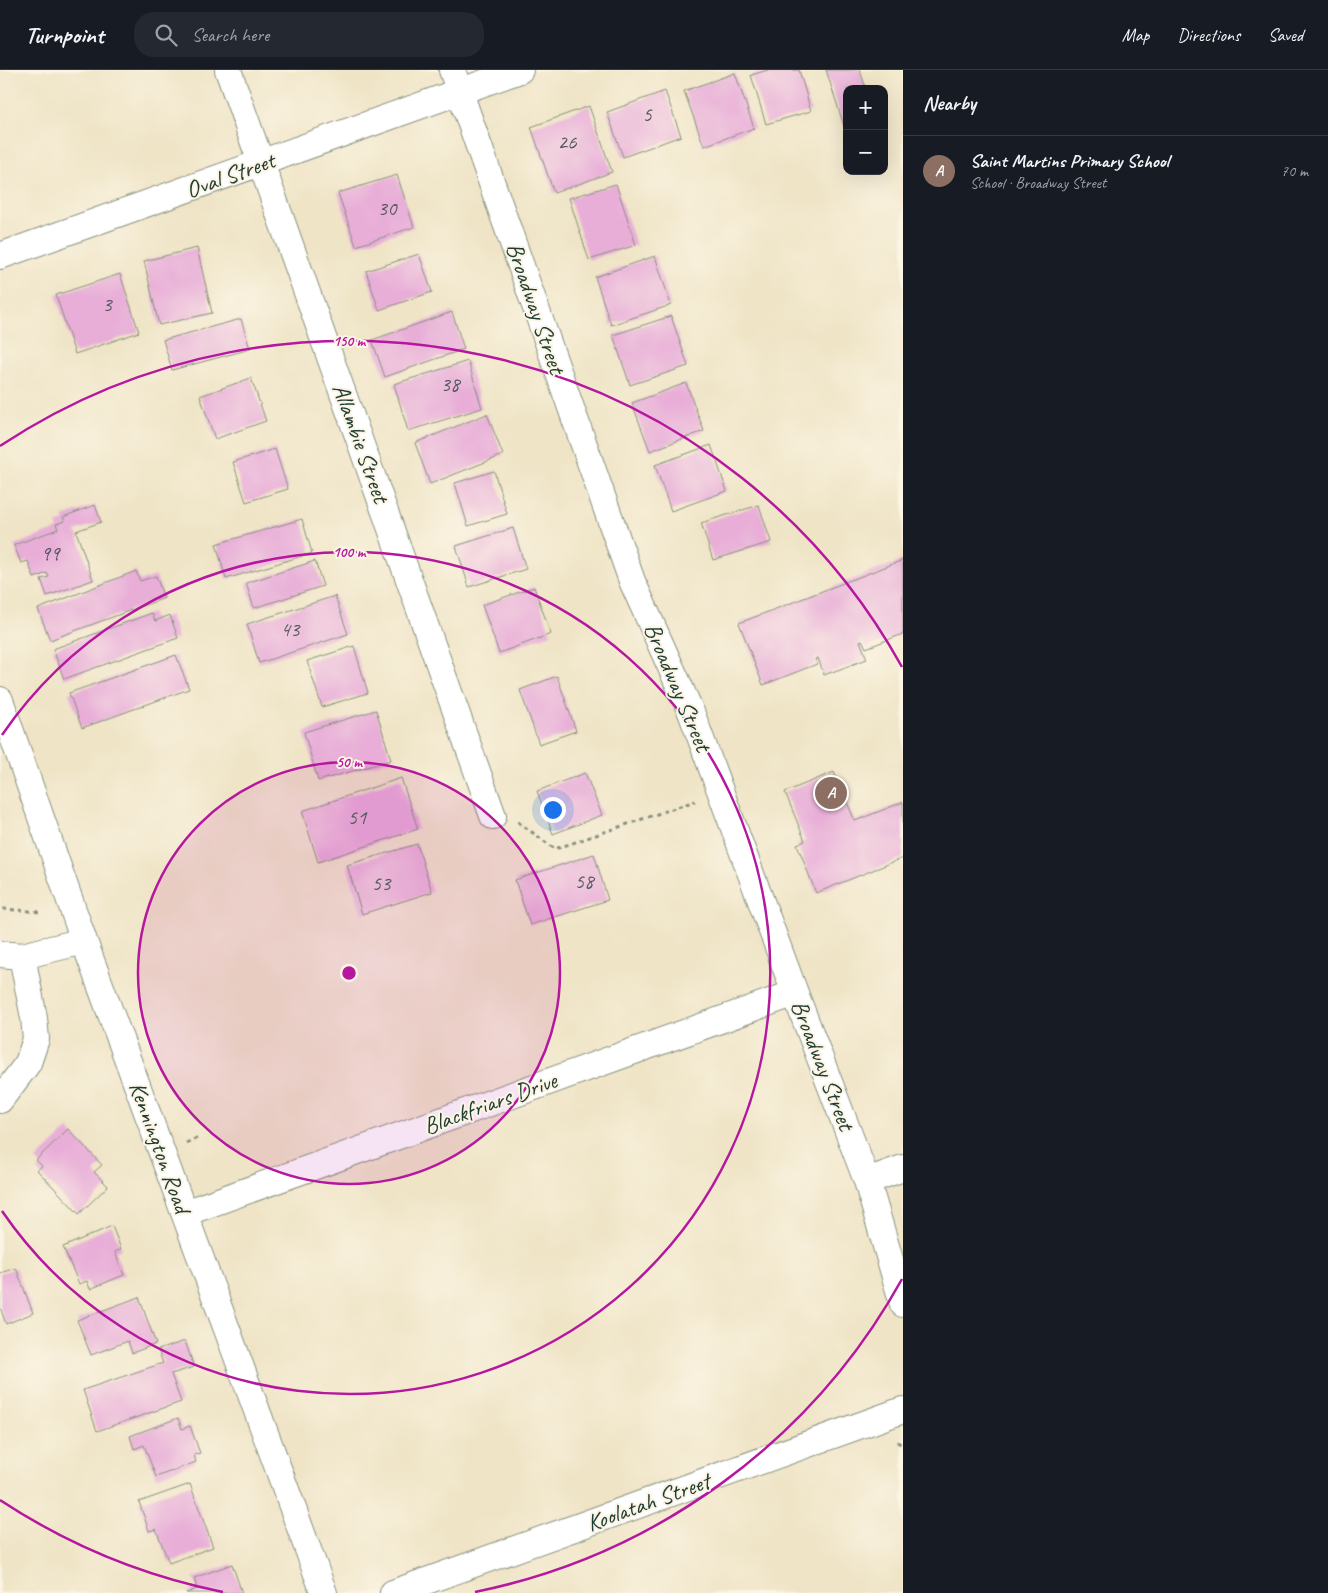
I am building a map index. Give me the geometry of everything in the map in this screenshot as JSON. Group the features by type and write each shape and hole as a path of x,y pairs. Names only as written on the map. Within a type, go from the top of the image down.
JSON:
{"street":[{"name":"Allambie Street","path":"228,70 493,816"},
{"name":"Oval Street","path":"0,256 261,164 456,81 520,70"},
{"name":"Broadway Street","path":"456,81 632,581 692,712 795,993 867,1181 903,1304"},
{"name":"Kennington Road","path":"0,700 84,941 324,1593"},
{"path":"0,1100 28,1063 36,1039 34,1018 11,955 84,941"},
{"name":"Blackfriars Drive","path":"185,1213 795,993"},
{"path":"867,1181 903,1168"},
{"name":"Koolatah Street","path":"393,1593 903,1410"}],"path":[{"path":"493,816 520,823 555,849 721,792"},
{"path":"3,909 42,912"}],"building":[{"path":"768,70 799,70 811,111 766,124 751,75"},
{"path":"826,70 860,70 865,85 843,85 843,123"},
{"path":"735,73 754,128 704,146 684,91"},
{"path":"665,91 681,136 623,157 607,112"},
{"path":"589,106 612,172 554,193 531,127"},
{"path":"397,175 414,227 356,246 338,193"},
{"path":"616,184 636,245 589,260 569,198"},
{"path":"197,248 212,313 159,325 144,261"},
{"path":"419,254 432,292 379,310 366,271"},
{"path":"655,256 671,305 611,325 595,277"},
{"path":"120,274 139,332 75,354 56,295"},
{"path":"452,312 464,349 385,377 372,340"},
{"path":"671,316 688,366 630,385 613,335"},
{"path":"241,319 250,349 172,370 163,340"},
{"path":"468,361 482,408 408,431 394,384"},
{"path":"251,378 266,421 215,439 200,396"},
{"path":"686,383 704,431 650,451 632,403"},
{"path":"487,414 503,455 430,484 415,443"},
{"path":"711,445 727,491 671,511 655,465"},
{"path":"275,449 288,489 246,502 233,462"},
{"path":"494,471 507,514 468,526 455,483"},
{"path":"95,505 101,522 76,531 93,580 47,596 41,579 49,577 47,573 34,578 28,561 21,563 14,545 58,529 56,524 65,521 63,517"},
{"path":"759,505 771,542 713,560 701,523"},
{"path":"302,519 312,553 226,579 216,544"},
{"path":"513,528 526,569 469,587 456,546"},
{"path":"903,560 903,634 866,648 862,640 860,641 867,659 824,675 818,658 815,659 817,664 763,685 739,623"},
{"path":"315,561 323,586 254,608 246,583"},
{"path":"136,571 140,581 156,576 164,598 50,640 38,609"},
{"path":"534,587 551,634 499,653 482,605"},
{"path":"335,596 348,634 259,663 247,624"},
{"path":"152,613 155,621 170,615 178,638 64,679 53,649"},
{"path":"354,646 368,693 322,707 307,661"},
{"path":"176,655 189,689 82,728 69,693"},
{"path":"557,676 576,731 539,744 520,690"},
{"path":"376,710 391,760 318,781 304,732"},
{"path":"834,772 855,821 903,802 903,858 816,893 797,844 805,841 785,792"},
{"path":"585,773 602,815 553,834 537,791"},
{"path":"401,778 418,829 318,862 302,811"},
{"path":"417,844 432,892 362,914 347,865"},
{"path":"594,854 608,900 530,925 515,880"},
{"path":"68,1129 102,1165 94,1172 108,1186 79,1214 37,1170 42,1166 36,1160"},
{"path":"112,1226 121,1249 115,1252 124,1275 90,1289 87,1281 79,1284 63,1247"},
{"path":"16,1268 33,1313 6,1324 0,1307 0,1273"},
{"path":"139,1297 156,1344 132,1353 128,1341 91,1355 77,1320"},
{"path":"185,1341 194,1367 171,1374 181,1402 97,1431 83,1390 163,1363 158,1350"},
{"path":"178,1418 182,1429 190,1426 200,1453 194,1455 196,1462 156,1477 144,1445 134,1449 130,1436"},
{"path":"190,1484 213,1547 169,1563 156,1529 149,1531 139,1502"},
{"path":"232,1564 242,1593 186,1593 197,1589 194,1578"}],"place":[{"name":"Saint Martins Primary School","path":"831,793"}]}
